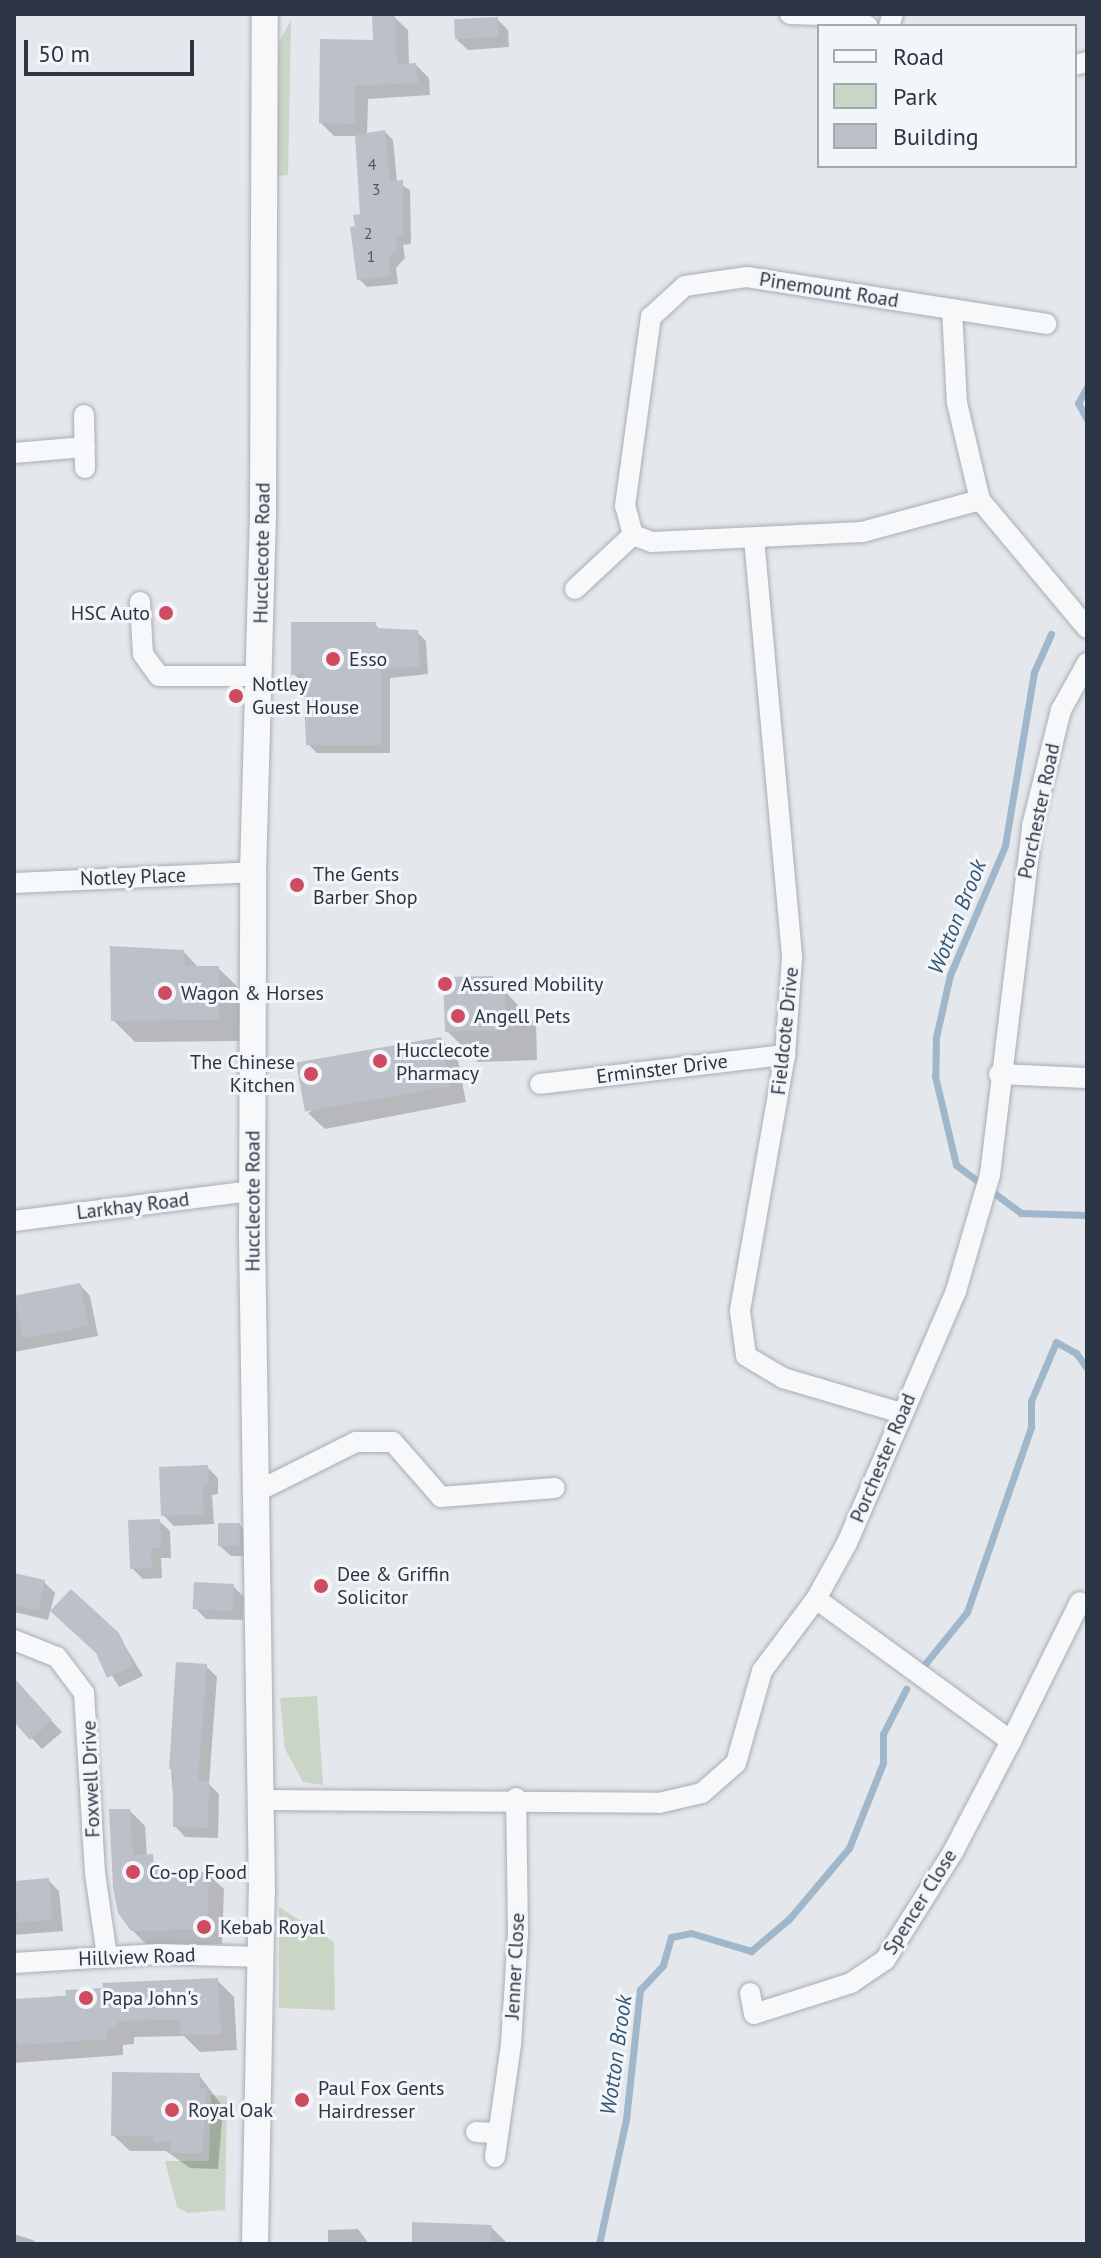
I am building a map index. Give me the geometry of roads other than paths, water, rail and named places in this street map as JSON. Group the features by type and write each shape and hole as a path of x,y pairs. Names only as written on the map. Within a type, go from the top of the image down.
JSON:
{"street":[{"name":"Hucclecote Road","path":"255,2244 261,1800 252,1191 253,872 259,676 265,14"},
{"path":"790,14 828,15 861,24"},
{"name":"Pinemount Road","path":"633,535 625,506 651,317 685,286 747,277 1046,324"},
{"path":"952,309 957,403 980,500 1087,628"},
{"path":"14,453 85,458 84,415"},
{"path":"575,589 633,535 652,542 862,532 980,500"},
{"name":"Fieldcote Drive","path":"754,538 792,958 785,1055 740,1311 746,1356 783,1378 901,1413"},
{"path":"140,602 143,654 159,676 259,676"},
{"name":"Porchester Road","path":"261,1800 516,1798 659,1803 702,1793 736,1763 762,1671 816,1599 847,1543 956,1291 987,1188 1032,826 1061,710 1087,663"},
{"name":"Notley Place","path":"14,883 253,872"},
{"name":"Erminster Drive","path":"540,1084 785,1055"},
{"path":"999,1074 1087,1078"},
{"name":"Larkhay Road","path":"14,1221 252,1191"},
{"path":"258,1491 323,1454 356,1442 393,1442 441,1497 555,1488"},
{"path":"816,1599 1011,1741"},
{"name":"Spencer Close","path":"750,1993 754,2014 851,1983 885,1960 953,1852 1080,1602"},
{"name":"Foxwell Drive","path":"14,1640 57,1657 84,1693 95,1873 107,1956"},
{"name":"Jenner Close","path":"495,2157 511,2044 518,1934 516,1798"},
{"name":"Hillview Road","path":"14,1963 107,1956 261,1957"},
{"path":"476,2132 497,2133"}],"waterway":[{"name":"Wotton Brook","path":"1087,387 1078,403 1087,419"},
{"name":"Wotton Brook","path":"1051,634 1034,672 1005,846 950,975 936,1037 935,1076 956,1165 1021,1213 1087,1215"},
{"name":"Wotton Brook","path":"925,1664 967,1612 1031,1427 1031,1401 1056,1342 1076,1353 1087,1368"},
{"name":"Wotton Brook","path":"599,2244 626,2119 640,1990 663,1965 671,1937 691,1933 751,1951 789,1919 849,1848 883,1763 883,1734 906,1689"}],"place":[{"name":"HSC Auto","path":"166,613"},
{"name":"Esso","path":"333,659"},
{"name":"Notley Guest House","path":"236,696"},
{"name":"The Gents Barber Shop","path":"297,885"},
{"name":"Assured Mobility","path":"445,984"},
{"name":"Wagon & Horses","path":"165,993"},
{"name":"Angell Pets","path":"458,1016"},
{"name":"Hucclecote Pharmacy","path":"380,1061"},
{"name":"The Chinese Kitchen","path":"311,1074"},
{"name":"Dee & Griffin Solicitor","path":"321,1586"},
{"name":"Co-op Food","path":"133,1872"},
{"name":"Kebab Royal","path":"204,1927"},
{"name":"Papa John's","path":"86,1998"},
{"name":"Paul Fox Gents Hairdresser","path":"302,2100"},
{"name":"Royal Oak","path":"172,2110"}]}
